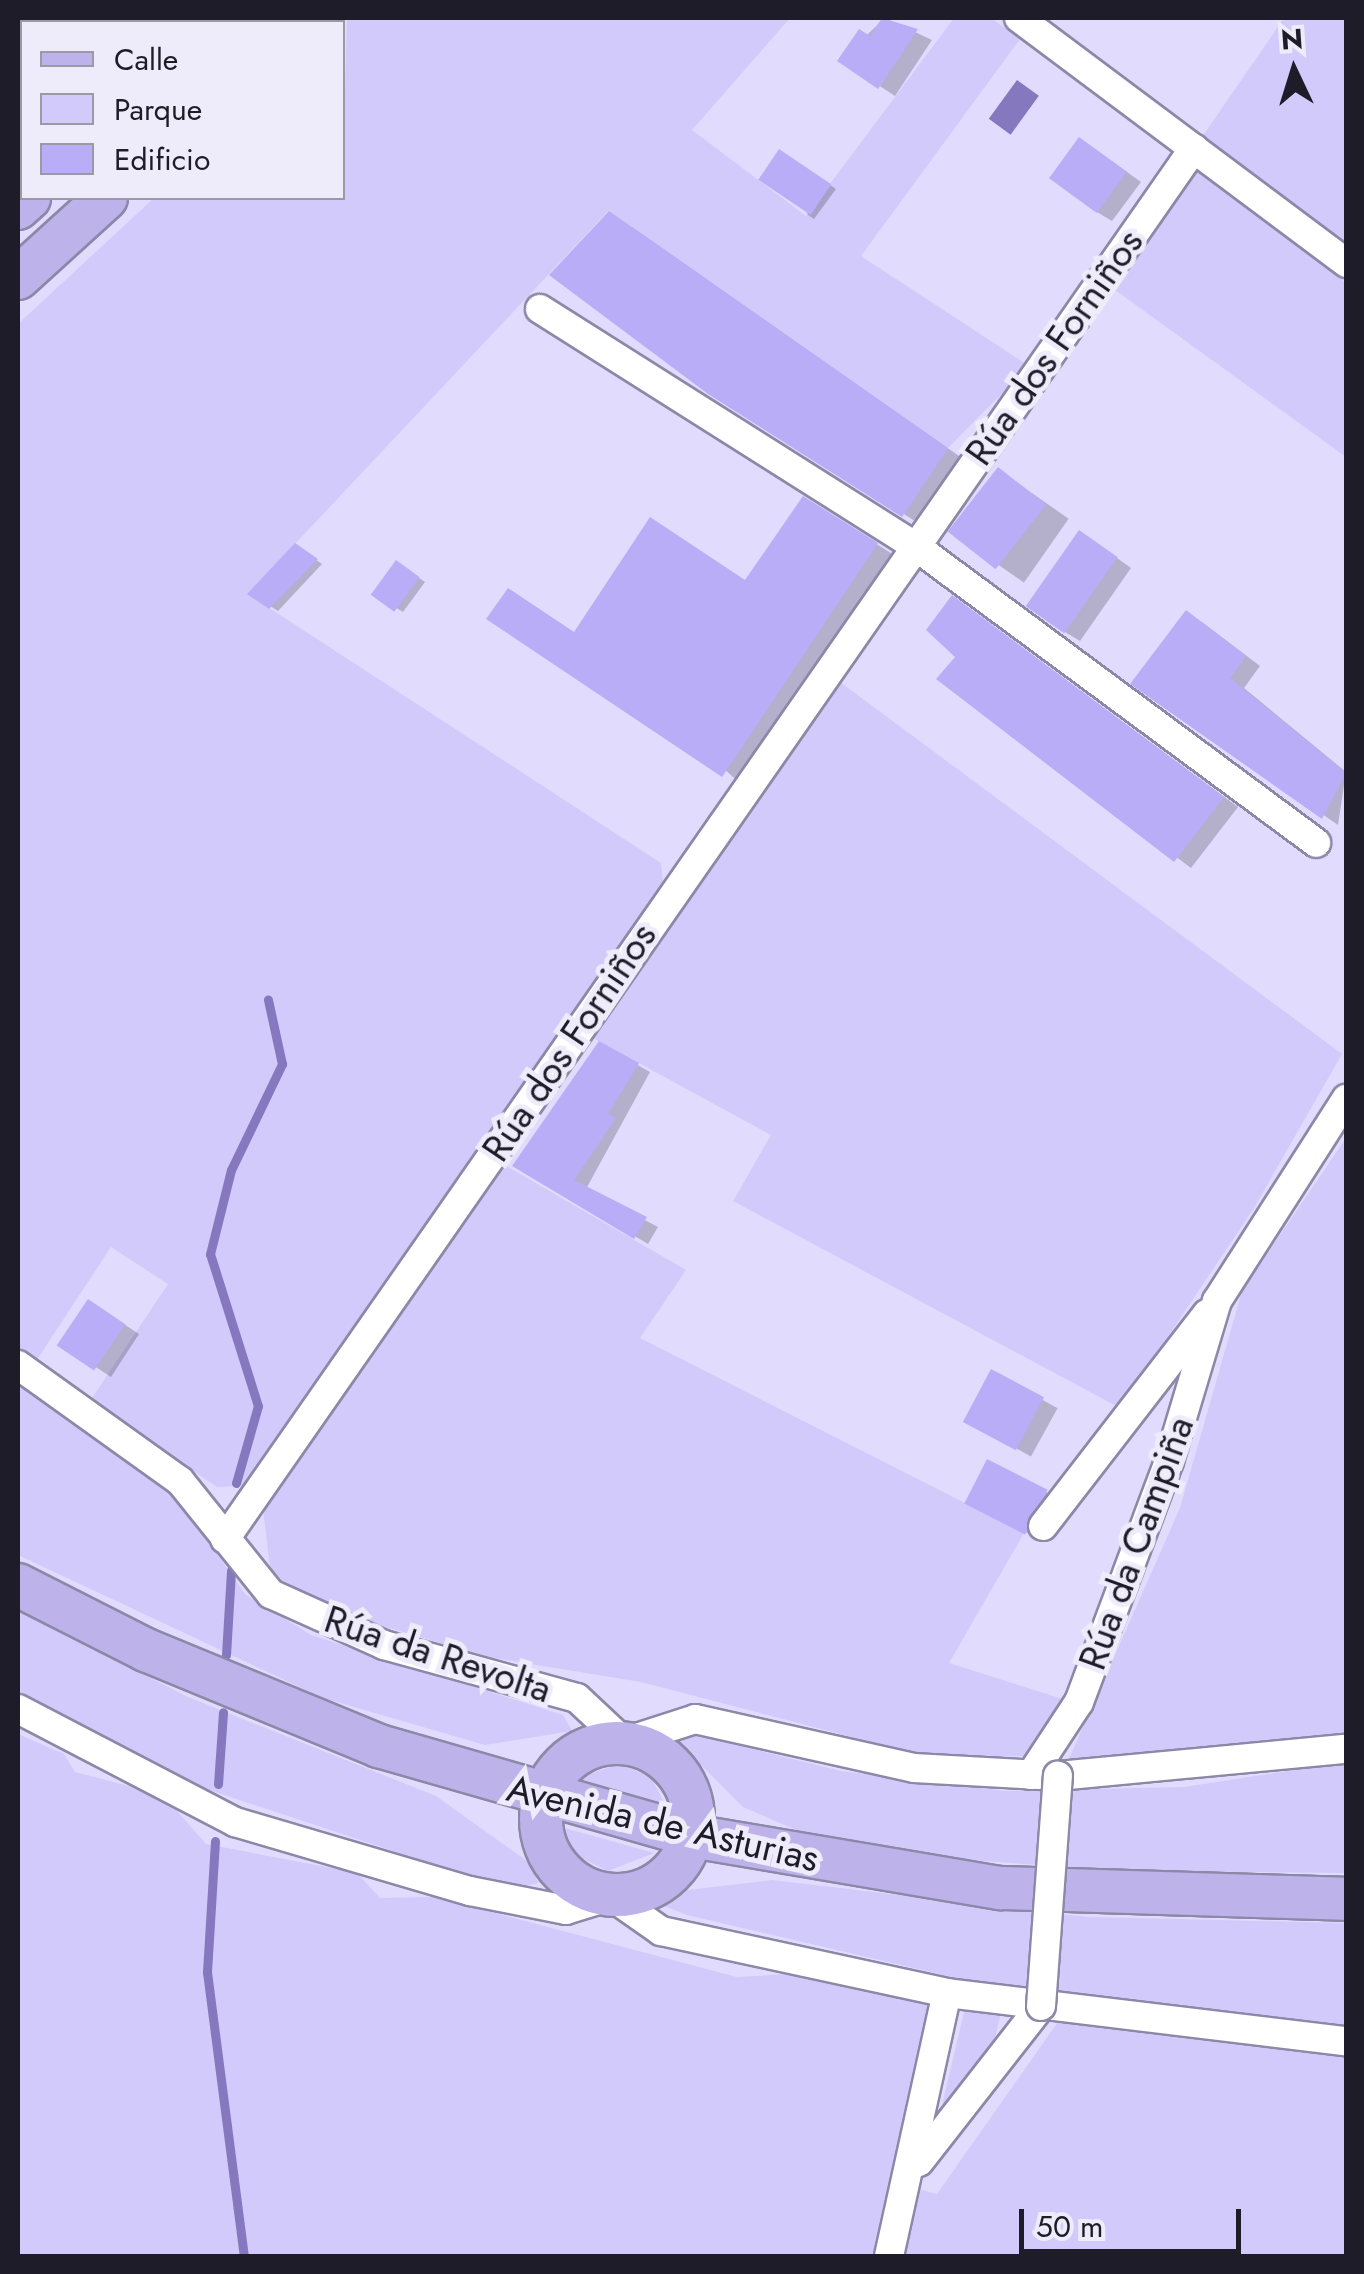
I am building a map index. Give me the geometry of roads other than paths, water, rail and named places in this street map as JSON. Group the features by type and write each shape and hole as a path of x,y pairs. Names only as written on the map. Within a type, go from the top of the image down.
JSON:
{"main road":[{"path":"18,278 104,200"},
{"name":"Avenida de Asturias","path":"18,1584 234,1688 439,1766 542,1798 692,1818"},
{"path":"439,1766 506,1767 624,1742 673,1766 692,1818 664,1879"},
{"path":"545,1847 542,1798 578,1753"},
{"path":"439,1766 545,1847 576,1885 611,1896 770,1852"},
{"path":"692,1818 770,1852"},
{"name":"Avenida de Asturias","path":"770,1852 1096,1896 1346,1899"}],"street":[{"path":"1019,18 1346,262"},
{"name":"Rúa dos Forniños","path":"225,1540 1194,148"},
{"path":"540,309 915,546 1316,842"},
{"name":"Rúa da Campiña","path":"1043,1526 1217,1300 1346,1100"},
{"name":"Rúa da Campiña","path":"1041,2006 1044,1775 1079,1702 1170,1462 1217,1300"},
{"name":"Rúa da Revolta","path":"18,1365 180,1481 271,1594 384,1645 578,1698 624,1742"},
{"path":"18,1709 235,1822 547,1906 611,1896 661,1931 947,1993 1346,2041"},
{"path":"624,1742 695,1719 914,1768 1044,1775 1346,1749"},
{"path":"889,2256 915,2166 947,1993"},
{"path":"915,2166 1041,2006"}],"waterway":[{"path":"236,1483 258,1406 210,1254 231,1170 282,1064 268,1000"},
{"path":"226,1655 231,1570"},
{"path":"218,1784 223,1712"},
{"path":"215,1841 207,1972 244,2256"}]}
